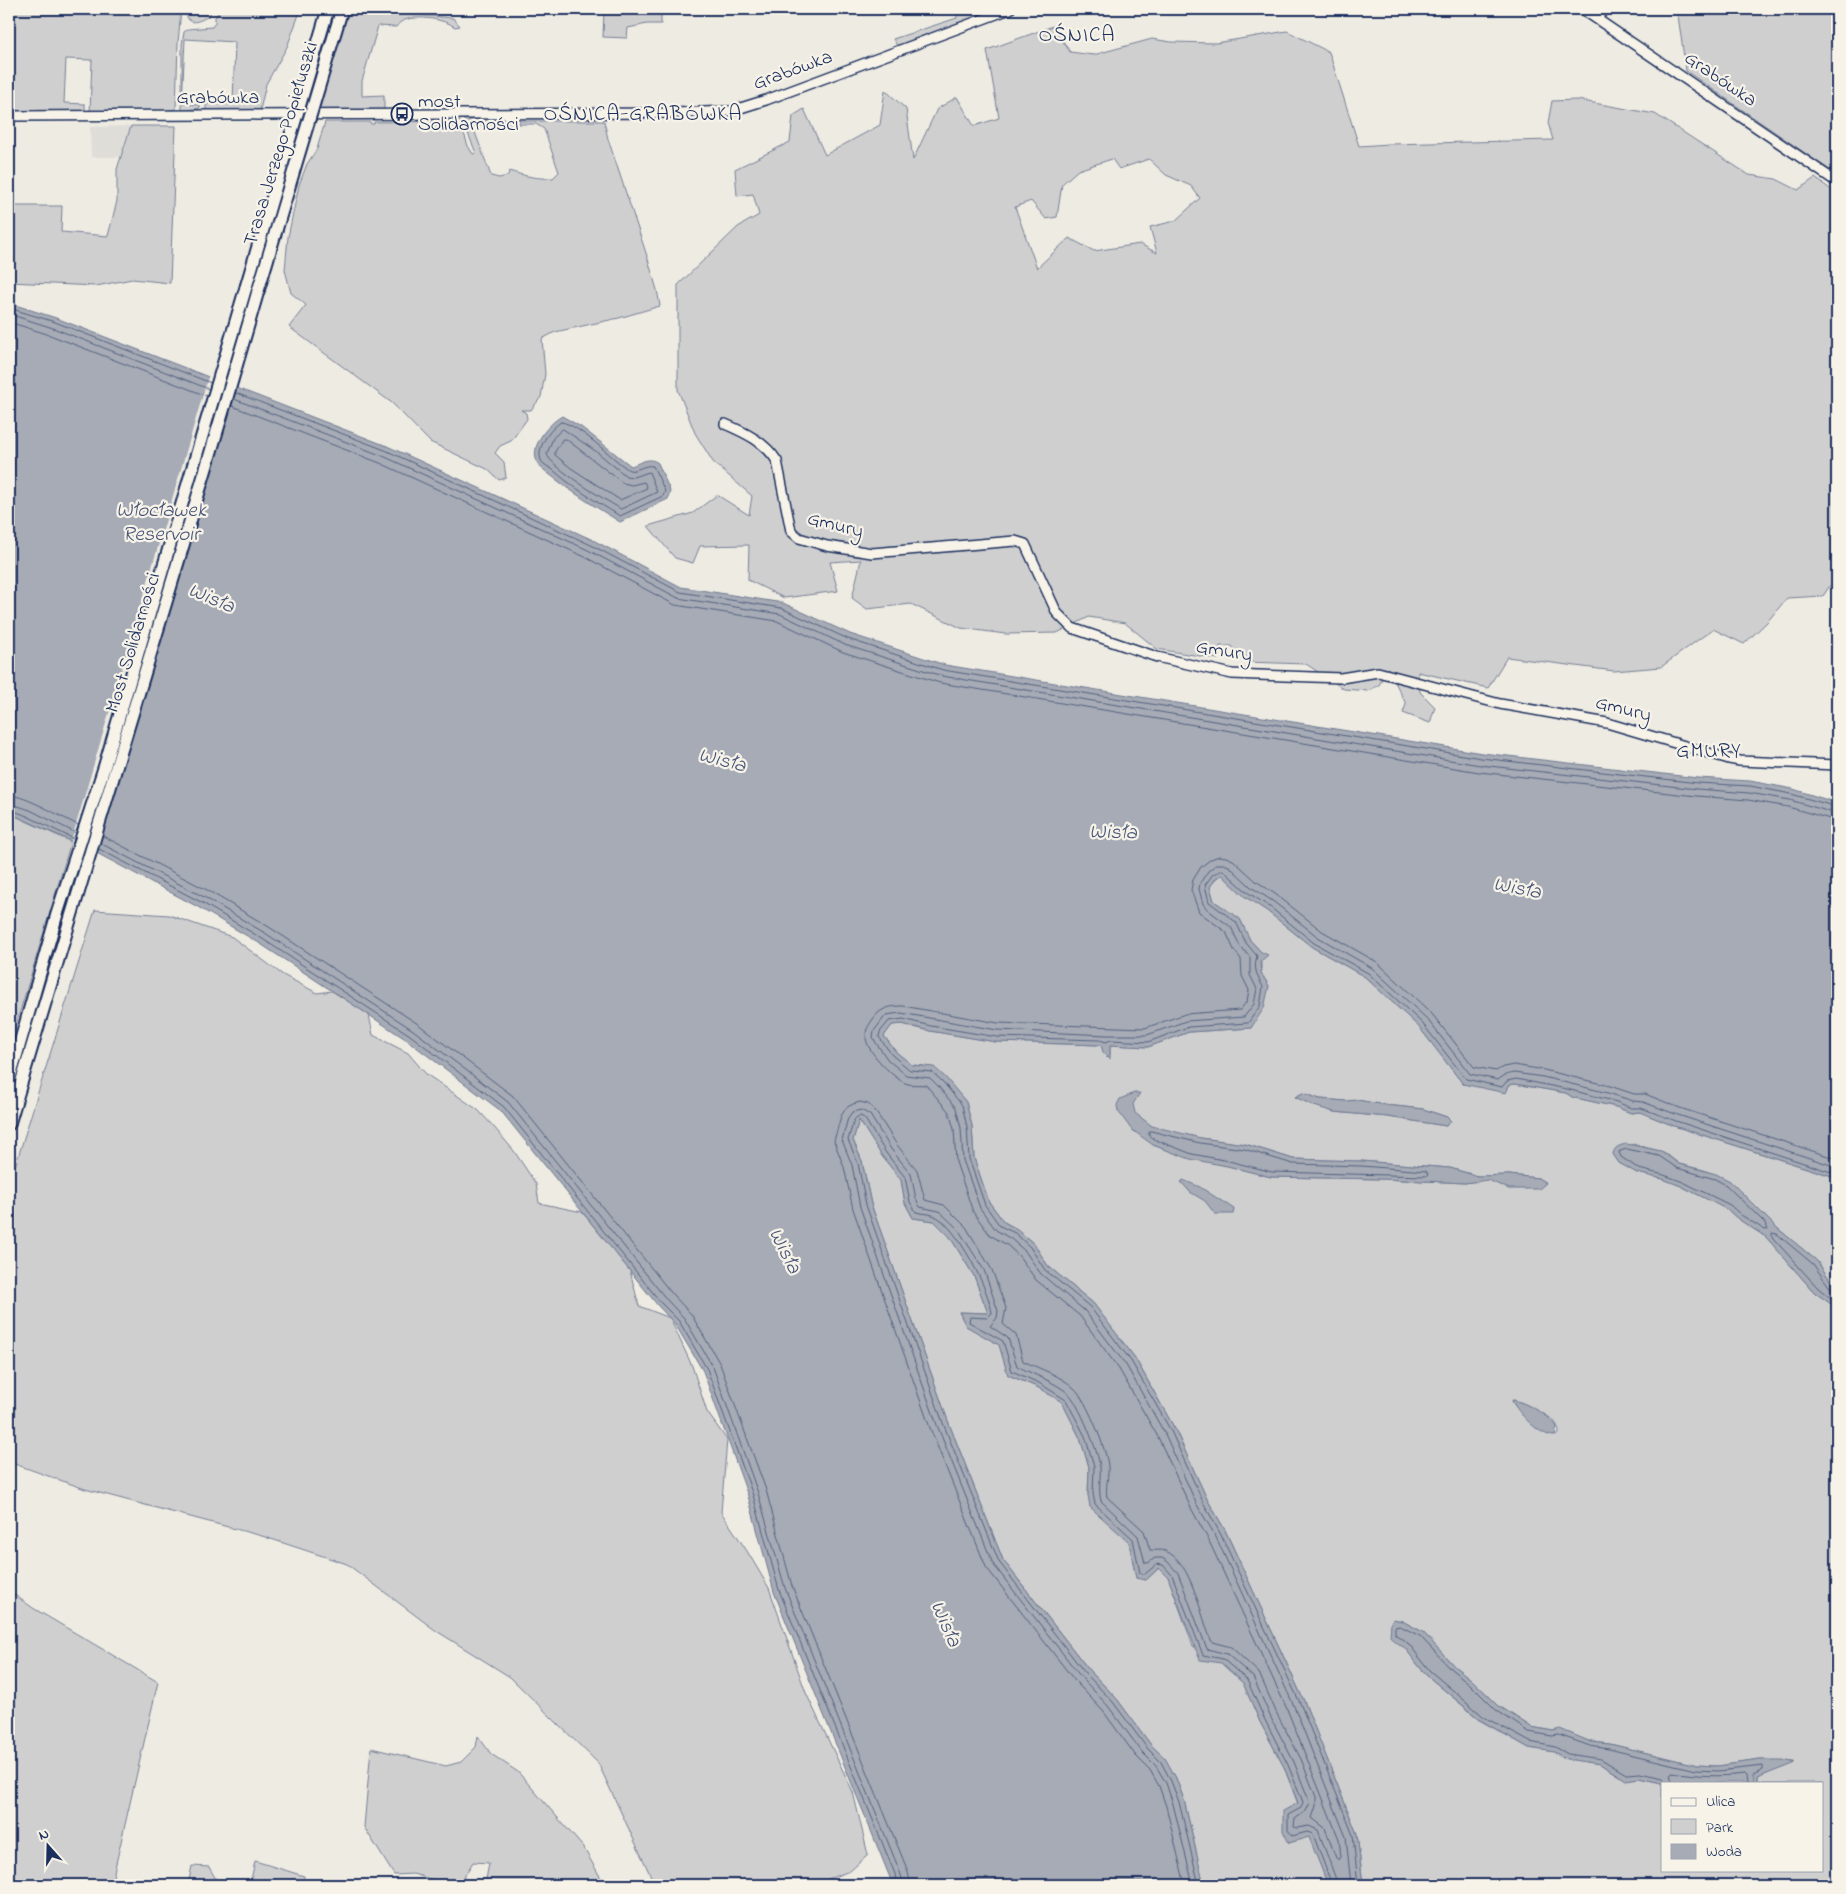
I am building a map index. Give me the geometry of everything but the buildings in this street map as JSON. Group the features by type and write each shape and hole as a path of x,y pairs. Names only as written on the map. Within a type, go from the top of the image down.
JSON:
{"main road":[{"name":"Trasa Jerzego Popiełuszki","path":"246,287 328,9"},
{"name":"Trasa Jerzego Popiełuszki","path":"258,291 342,9"},
{"name":"Most Solidarności","path":"9,1081 57,914 104,768 246,287"},
{"name":"Most Solidarności","path":"9,1124 69,919 191,522 258,291"}],"street":[{"name":"Grabówka","path":"9,116 675,113 731,111 759,103 1010,9"},
{"name":"Grabówka","path":"1582,9 1837,182"},
{"path":"1597,18 1605,9"},
{"name":"Gmury","path":"726,424 752,436 772,454 777,462 791,530 799,538 827,546 872,553 1015,541 1025,544 1057,614 1072,628 1157,657 1232,674 1340,678 1378,672 1500,704 1607,723 1729,759 1765,763 1837,765"}],"shaded area":[{"path":"131,126 121,157 91,157 90,127"}],"green space":[{"path":"9,9 181,9 176,109 156,112 90,112 92,60 66,59 64,103 85,104 85,112 9,113"},
{"path":"186,9 301,9 287,47 266,84 260,110 206,112 206,104 233,104 235,42 185,39 182,104 182,44 184,32 188,29 212,27 215,23 215,17 219,12 211,10 210,15 194,22 188,19"},
{"path":"347,9 386,9 386,12 453,18 460,26 455,27 438,20 416,18 404,20 396,27 378,26 362,81 362,96 384,95 384,111 318,112"},
{"path":"604,9 661,9 661,24 647,24 628,28 627,38 603,37"},
{"path":"957,9 1000,9 898,47 893,39 957,18"},
{"path":"1677,9 1837,9 1837,175 1686,71"},
{"path":"1053,26 1070,52 1093,55 1152,39 1171,42 1216,43 1287,31 1329,52 1359,146 1553,140 1548,123 1552,101 1577,100 1655,114 1749,175 1776,179 1798,190 1815,178 1837,194 1837,575 1823,596 1787,598 1767,622 1744,644 1713,629 1661,667 1614,671 1507,657 1488,688 1418,672 1420,692 1435,707 1430,723 1403,713 1406,704 1388,668 1379,685 1368,691 1344,689 1306,664 1246,662 1232,646 1220,646 1218,659 1157,649 1125,623 1089,617 1057,633 1005,634 961,628 911,604 867,609 852,598 861,560 830,562 838,591 784,598 748,580 749,545 700,546 693,563 675,558 648,526 693,513 717,495 749,515 752,496 713,462 695,433 678,390 678,285 738,227 759,215 753,194 737,196 735,169 790,142 793,116 804,109 825,155 880,125 885,90 906,109 913,160 937,109 957,97 974,126 999,118 987,50","holes":["1112,159 1119,169 1149,159 1166,175 1191,186 1200,198 1175,221 1150,227 1157,253 1140,244 1094,251 1069,238 1037,268 1015,207 1031,201 1046,219 1057,217 1062,184 1078,170"]},
{"path":"182,104 200,105 200,108 182,111"},
{"path":"460,121 468,146 473,154 476,153 463,121 514,121 515,124 486,123 473,127 491,176 499,178 508,176 509,171 531,177 553,178 559,172 544,129 536,124 519,124 519,121 604,121 608,139 647,256 660,306 619,318 555,332 542,339 545,374 541,397 531,410 521,410 526,413 527,419 511,441 500,446 495,453 504,462 506,478 499,480 487,469 430,442 392,403 289,327 306,305 291,293 285,270 288,237 299,185 307,164 317,149 325,122 370,122 374,124 374,122"},
{"path":"131,126 176,126 170,283 132,279 96,286 9,282 9,208 11,206 62,206 61,232 108,236 117,201 117,169"},
{"path":"9,813 71,842 9,1048"},
{"path":"1222,874 1244,896 1267,911 1312,947 1365,977 1419,1027 1463,1084 1507,1091 1509,1085 1515,1084 1566,1093 1572,1097 1616,1107 1631,1113 1640,1112 1674,1126 1832,1176 1837,1180 1837,1290 1817,1261 1776,1227 1730,1181 1704,1170 1679,1164 1664,1152 1633,1144 1613,1154 1619,1163 1637,1173 1663,1179 1681,1186 1728,1210 1738,1219 1766,1237 1814,1292 1837,1308 1837,1885 1363,1885 1357,1834 1304,1701 1225,1530 1207,1499 1175,1429 1135,1358 1093,1303 1048,1266 1034,1244 1017,1229 1004,1222 989,1202 974,1158 972,1126 966,1102 958,1093 924,1066 912,1065 896,1052 884,1036 892,1025 902,1024 930,1031 996,1042 1101,1045 1107,1058 1110,1055 1110,1045 1148,1047 1189,1032 1251,1028 1269,986 1261,973 1261,952 1250,940 1240,919 1214,901 1210,887 1216,878","holes":["1303,1093 1320,1099 1357,1100 1423,1109 1447,1117 1451,1121 1446,1126 1388,1117 1334,1112 1295,1097","1201,1138 1245,1144 1293,1159 1361,1161 1450,1168 1478,1176 1509,1175 1538,1178 1546,1183 1509,1189 1488,1179 1465,1183 1271,1177 1153,1145","1514,1400 1534,1408 1553,1420 1557,1425 1559,1434 1555,1436 1515,1406 1512,1401","1393,1619 1402,1621 1423,1632 1454,1666 1499,1706 1531,1727 1553,1731 1560,1730 1591,1742 1610,1744 1696,1765 1718,1766 1760,1760 1794,1762 1757,1778 1757,1782 1824,1782 1824,1872 1661,1872 1661,1783 1639,1778 1630,1779 1619,1776 1600,1764 1567,1759 1554,1752 1529,1748 1481,1721 1425,1674 1405,1648"]},
{"path":"95,910 169,915 232,937 283,975 317,993 332,991 369,1015 373,1035 408,1053 426,1074 478,1110 493,1126 514,1151 536,1184 539,1203 582,1212 630,1271 639,1306 670,1318 692,1366 707,1412 727,1440 721,1512 769,1588 806,1693 853,1792 868,1855 850,1871 811,1885 655,1885 598,1763 510,1677 435,1630 347,1564 262,1536 85,1489 9,1462 9,1186"},
{"path":"859,1120 882,1156 901,1180 905,1203 913,1218 934,1221 950,1237 974,1276 988,1313 959,1312 966,1326 999,1344 1008,1375 1037,1387 1062,1402 1080,1438 1089,1467 1088,1495 1112,1525 1129,1542 1136,1578 1146,1580 1159,1568 1168,1577 1193,1646 1221,1663 1243,1683 1260,1722 1284,1767 1298,1804 1289,1843 1309,1836 1328,1885 1204,1885 1184,1800 1176,1778 1165,1759 1151,1745 1117,1699 1089,1670 1003,1560 948,1421 871,1204 862,1161 853,1140"},
{"path":"9,1591 33,1608 158,1682 111,1885 9,1885"},
{"path":"478,1736 491,1754 518,1772 583,1847 605,1885 485,1885 489,1863 473,1862 459,1885 452,1885 413,1874 394,1875 364,1827 371,1748 446,1766 461,1762 476,1747"},
{"path":"255,1861 304,1876 303,1885 250,1885"},
{"path":"192,1866 209,1867 219,1885 188,1885"}],"water":[{"path":"9,303 56,318 387,446 593,540 681,587 783,603 850,634 945,665 1482,753 1698,778 1750,781 1793,789 1837,803 1837,1180 1832,1176 1674,1126 1640,1112 1631,1113 1616,1107 1572,1097 1566,1093 1515,1084 1509,1085 1506,1093 1463,1084 1419,1027 1365,977 1312,947 1267,911 1244,896 1222,875 1216,878 1210,887 1214,901 1240,919 1250,940 1261,952 1268,955 1260,962 1261,973 1269,986 1264,1008 1251,1028 1189,1032 1148,1047 1110,1045 1110,1059 1103,1052 1101,1045 996,1042 930,1031 902,1024 892,1025 884,1036 896,1052 912,1065 934,1067 966,1102 972,1126 974,1158 989,1202 1004,1222 1017,1229 1034,1244 1048,1266 1093,1303 1135,1358 1175,1429 1207,1499 1225,1530 1304,1701 1357,1834 1363,1885 1328,1885 1309,1837 1289,1843 1283,1831 1283,1811 1298,1803 1284,1767 1260,1722 1243,1683 1221,1663 1200,1660 1168,1577 1159,1568 1146,1580 1136,1578 1129,1542 1090,1507 1088,1495 1089,1467 1080,1438 1062,1402 1037,1387 1008,1375 999,1345 966,1326 959,1312 988,1313 974,1276 950,1237 934,1221 913,1218 905,1203 901,1180 882,1156 859,1120 853,1140 862,1161 871,1204 948,1421 1003,1560 1089,1670 1117,1699 1151,1745 1165,1758 1176,1778 1184,1800 1204,1885 893,1885 774,1592 748,1496 703,1371 675,1324 659,1307 501,1111 407,1040 259,943 198,907 89,849 9,813"},
{"path":"562,416 581,427 631,466 648,460 658,463 670,491 668,499 620,522 557,481 539,465 536,450 546,430"},
{"path":"1134,1093 1140,1093 1133,1104 1135,1113 1152,1126 1201,1138 1245,1144 1293,1159 1361,1161 1450,1168 1477,1176 1509,1175 1538,1178 1546,1183 1539,1189 1509,1189 1488,1180 1465,1183 1271,1177 1190,1159 1153,1145 1131,1129 1118,1111 1117,1105 1120,1099"},
{"path":"1303,1093 1320,1099 1357,1100 1423,1109 1447,1117 1451,1121 1446,1126 1388,1117 1334,1112 1314,1106 1295,1097"},
{"path":"1627,1144 1661,1151 1679,1164 1716,1174 1730,1181 1776,1227 1817,1261 1837,1290 1837,1308 1814,1292 1766,1237 1738,1219 1728,1210 1681,1186 1663,1179 1637,1173 1619,1163 1613,1154 1618,1147"},
{"path":"1183,1180 1200,1187 1234,1209 1233,1214 1215,1214 1205,1201 1190,1192 1181,1182"},
{"path":"1512,1400 1530,1407 1549,1418 1557,1427 1555,1436 1536,1428 1523,1416"},
{"path":"1393,1619 1402,1621 1423,1632 1454,1666 1499,1706 1531,1727 1553,1731 1560,1729 1591,1742 1610,1744 1696,1765 1718,1766 1760,1760 1782,1760 1795,1763 1757,1778 1757,1782 1661,1783 1639,1778 1626,1780 1600,1764 1567,1759 1554,1752 1529,1748 1482,1721 1425,1674 1405,1648 1395,1642 1390,1636"}],"pier":[{"path":"209,374 235,385 97,857 70,845"}],"place":[{"name":"most Solidarności","path":"402,114"}],"district":[{"name":"OŚNICA","path":"1077,36"},
{"name":"OŚNICA-GRABÓWKA","path":"643,115"},
{"name":"GMURY","path":"1709,752"}],"water label":[{"name":"Włocławek Reservoir","path":"161,523"},
{"name":"Wisła","path":"211,599"},
{"name":"Wisła","path":"722,761"},
{"name":"Wisła","path":"1113,833"},
{"name":"Wisła","path":"1517,889"},
{"name":"Wisła","path":"784,1251"},
{"name":"Wisła","path":"945,1624"}]}
